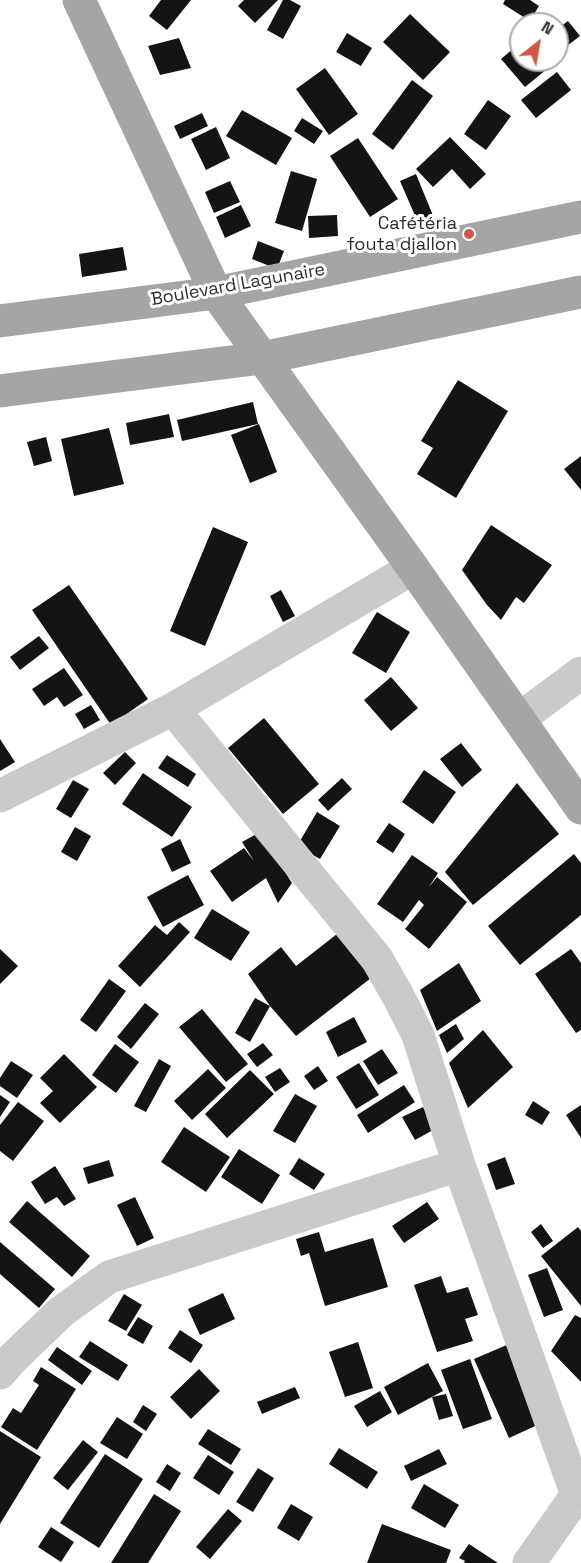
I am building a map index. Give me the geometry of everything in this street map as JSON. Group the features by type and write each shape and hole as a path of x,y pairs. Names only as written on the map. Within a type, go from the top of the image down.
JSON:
{"main road":[{"path":"90,6 216,293 581,808"},
{"name":"Boulevard Lagunaire","path":"0,321 216,293 581,217"},
{"path":"0,391 262,358 581,292"}],"street":[{"path":"0,796 172,709 413,568"},
{"path":"519,719 581,673"},
{"path":"172,709 377,959 418,1035 459,1165 579,1492 529,1563"},
{"path":"0,1373 61,1312 109,1277 459,1165"}],"building":[{"path":"161,0 191,0 167,30 149,16"},
{"path":"244,0 278,0 255,23 238,6"},
{"path":"283,0 290,0 301,6 283,39 267,30"},
{"path":"505,0 530,0 539,6 535,12 516,12 503,4"},
{"path":"410,14 450,52 423,80 383,42"},
{"path":"569,22 580,36 569,44"},
{"path":"347,33 372,48 361,66 336,52"},
{"path":"179,38 191,68 160,75 148,46"},
{"path":"509,52 509,68 501,59"},
{"path":"325,68 358,114 329,135 296,89"},
{"path":"512,72 543,72 525,87"},
{"path":"557,72 571,90 536,118 521,100"},
{"path":"412,80 433,96 393,150 372,134"},
{"path":"488,100 511,116 486,150 464,134"},
{"path":"242,110 292,138 276,165 226,136"},
{"path":"202,113 208,126 180,139 174,126"},
{"path":"302,118 323,131 314,144 294,131"},
{"path":"216,127 230,158 206,170 191,139"},
{"path":"450,137 486,174 470,189 452,169 433,187 416,169"},
{"path":"358,138 398,199 370,217 330,156"},
{"path":"291,171 317,179 302,231 275,223"},
{"path":"416,174 434,218 419,225 400,181"},
{"path":"230,181 240,202 214,213 205,192"},
{"path":"241,205 251,226 225,238 216,217"},
{"path":"337,215 338,236 309,238 308,216"},
{"path":"258,241 284,251 277,269 252,259"},
{"path":"123,247 127,270 82,277 79,254"},
{"path":"458,380 508,411 456,498 417,474 433,448 421,441"},
{"path":"253,402 258,424 182,441 177,420"},
{"path":"169,414 174,437 130,445 126,423"},
{"path":"259,424 277,472 250,483 231,435"},
{"path":"109,428 124,484 74,496 61,439"},
{"path":"46,437 52,461 34,466 27,442"},
{"path":"581,456 581,490 564,469"},
{"path":"491,525 552,565 524,603 516,597 501,620 487,605 462,570"},
{"path":"213,527 248,542 205,646 170,631"},
{"path":"69,585 148,699 111,725 32,610"},
{"path":"281,590 295,616 283,622 270,596"},
{"path":"377,612 410,632 386,673 352,653"},
{"path":"39,636 49,648 20,670 10,657"},
{"path":"64,668 83,695 64,707 57,697 44,706 32,689"},
{"path":"391,677 418,708 391,731 364,700"},
{"path":"91,705 100,720 84,729 75,714"},
{"path":"264,718 319,784 283,814 228,748"},
{"path":"0,739 15,762 0,771"},
{"path":"461,743 482,770 462,787 440,759"},
{"path":"125,752 136,763 115,785 103,773"},
{"path":"167,755 196,774 188,787 158,768"},
{"path":"424,770 456,792 433,824 402,802"},
{"path":"143,773 192,807 172,837 122,804"},
{"path":"342,778 352,789 328,811 318,800"},
{"path":"73,780 89,789 71,818 56,809"},
{"path":"517,783 559,834 473,905 445,872"},
{"path":"317,812 340,826 320,859 297,846"},
{"path":"389,823 405,834 393,853 376,842"},
{"path":"75,827 91,836 77,861 61,852"},
{"path":"260,832 292,883 278,903 266,878 232,902 210,871 244,848 254,861 242,842"},
{"path":"180,839 191,863 172,872 161,849"},
{"path":"574,854 581,863 581,915 520,965 488,926"},
{"path":"412,855 438,873 429,887 437,877 467,902 429,949 405,929 424,905 419,900 403,922 377,904"},
{"path":"188,875 204,905 163,927 147,897"},
{"path":"212,909 250,932 231,961 194,938"},
{"path":"179,922 190,932 140,987 118,966 155,925 167,935"},
{"path":"337,934 371,978 296,1036 270,1006 248,974 281,947 296,966"},
{"path":"0,949 18,966 0,984"},
{"path":"571,949 581,963 581,1030 576,1033 535,974"},
{"path":"459,963 481,1001 437,1031 420,990"},
{"path":"109,979 126,991 96,1032 80,1020"},
{"path":"255,998 270,1006 250,1042 235,1033"},
{"path":"145,1003 159,1014 131,1049 117,1037"},
{"path":"202,1009 248,1064 226,1082 179,1027"},
{"path":"354,1017 367,1042 338,1057 326,1032"},
{"path":"456,1024 464,1039 447,1053 439,1035"},
{"path":"483,1030 513,1067 468,1108 449,1063"},
{"path":"263,1043 273,1055 257,1067 247,1054"},
{"path":"115,1044 139,1062 116,1093 92,1075"},
{"path":"382,1049 398,1073 378,1085 363,1061"},
{"path":"64,1054 97,1087 60,1123 40,1103 53,1091 40,1078"},
{"path":"159,1059 171,1066 146,1112 134,1106"},
{"path":"11,1061 33,1075 17,1098 0,1086 0,1078"},
{"path":"359,1063 379,1095 356,1109 336,1077"},
{"path":"318,1066 328,1081 314,1090 304,1076"},
{"path":"280,1068 290,1082 275,1092 265,1077"},
{"path":"208,1069 226,1088 192,1120 174,1101"},
{"path":"250,1070 274,1094 227,1138 205,1114"},
{"path":"404,1085 415,1102 368,1133 357,1115"},
{"path":"295,1094 317,1106 295,1143 273,1131"},
{"path":"0,1095 10,1102 0,1117"},
{"path":"533,1101 550,1112 542,1125 525,1115"},
{"path":"18,1102 44,1121 13,1161 0,1151 0,1125"},
{"path":"581,1105 581,1138 566,1115"},
{"path":"423,1107 435,1129 415,1140 402,1117"},
{"path":"184,1127 230,1157 206,1192 161,1162"},
{"path":"239,1149 280,1175 262,1204 221,1177"},
{"path":"505,1157 515,1184 496,1190 487,1164"},
{"path":"299,1158 325,1174 314,1190 289,1174"},
{"path":"109,1160 114,1176 88,1184 83,1168"},
{"path":"55,1166 76,1199 64,1206 57,1197 45,1204 31,1182"},
{"path":"135,1197 154,1238 137,1246 117,1205"},
{"path":"27,1201 90,1256 72,1277 9,1222"},
{"path":"427,1202 439,1219 404,1243 392,1226"},
{"path":"541,1224 553,1241 543,1248 531,1232"},
{"path":"578,1227 581,1231 581,1306 541,1256"},
{"path":"319,1232 325,1252 373,1238 388,1287 325,1306 309,1253 301,1256 296,1239"},
{"path":"0,1242 55,1289 39,1308 0,1274"},
{"path":"547,1268 563,1310 544,1317 528,1275"},
{"path":"441,1276 447,1293 468,1287 478,1315 465,1319 473,1341 437,1352 414,1285"},
{"path":"223,1293 235,1319 200,1335 188,1309"},
{"path":"124,1294 142,1305 126,1331 108,1321"},
{"path":"575,1315 581,1318 581,1382 551,1351"},
{"path":"138,1317 153,1326 143,1344 127,1335"},
{"path":"180,1330 203,1345 191,1363 168,1348"},
{"path":"90,1341 128,1365 118,1381 79,1357"},
{"path":"358,1342 373,1388 345,1397 329,1352"},
{"path":"509,1344 544,1422 509,1438 474,1359"},
{"path":"57,1347 92,1371 82,1385 48,1360"},
{"path":"470,1359 492,1419 463,1429 441,1370"},
{"path":"428,1363 443,1391 398,1415 384,1387"},
{"path":"41,1367 76,1389 37,1450 1,1427 13,1408 21,1413 39,1385 33,1381"},
{"path":"199,1369 220,1391 191,1419 170,1397"},
{"path":"295,1387 300,1398 262,1414 257,1402"},
{"path":"380,1391 392,1412 367,1427 354,1406"},
{"path":"446,1394 453,1416 439,1420 432,1397"},
{"path":"143,1405 157,1414 146,1431 133,1422"},
{"path":"117,1417 143,1434 127,1459 100,1443"},
{"path":"208,1429 241,1449 231,1465 198,1444"},
{"path":"0,1431 41,1457 0,1524"},
{"path":"83,1440 98,1452 68,1490 53,1478"},
{"path":"339,1448 378,1472 367,1489 329,1464"},
{"path":"439,1449 447,1464 411,1481 404,1466"},
{"path":"105,1454 143,1479 99,1548 60,1523"},
{"path":"208,1455 234,1472 219,1495 193,1478"},
{"path":"167,1464 181,1473 170,1491 156,1482"},
{"path":"258,1468 274,1478 253,1512 236,1502"},
{"path":"424,1484 459,1505 445,1528 411,1508"},
{"path":"154,1494 181,1511 148,1563 111,1563"},
{"path":"291,1504 313,1517 299,1541 277,1528"},
{"path":"228,1509 242,1521 210,1559 196,1547"},
{"path":"382,1524 451,1550 446,1563 367,1563"},
{"path":"51,1527 74,1542 61,1562 38,1547"},
{"path":"469,1544 498,1563 464,1563 465,1561 459,1558"}],"place":[{"name":"Cafétéria fouta djallon","path":"469,234"}]}
